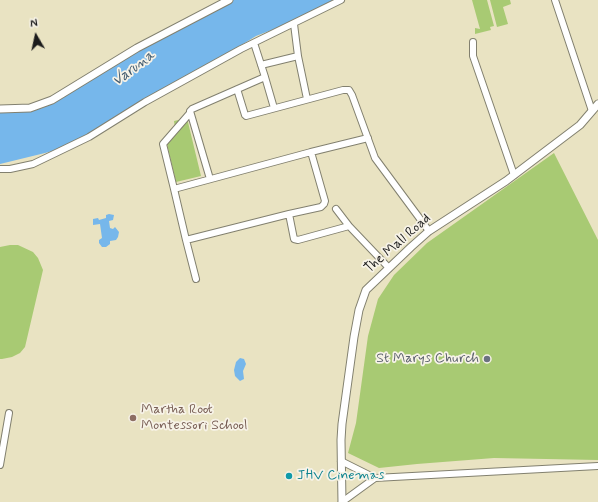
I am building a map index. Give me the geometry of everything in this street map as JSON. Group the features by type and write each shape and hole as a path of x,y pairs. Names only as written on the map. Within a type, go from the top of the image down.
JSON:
{"street":[{"path":"0,109 30,108 52,100 137,48 229,0"},
{"path":"0,169 10,169 33,164 89,137 145,102 254,43 341,0"},
{"path":"555,0 592,111"},
{"path":"294,24 298,56 307,99"},
{"path":"472,42 473,56 514,175"},
{"path":"254,43 274,108"},
{"path":"261,65 298,56"},
{"path":"196,279 163,144 192,109 265,77"},
{"path":"237,89 246,116 307,99 343,90 349,90 375,158 429,232"},
{"name":"The Mall Road","path":"342,502 342,424 359,310 366,290 429,232 514,175 580,125 598,104"},
{"path":"190,113 210,179"},
{"path":"174,189 368,138"},
{"path":"186,240 321,207 324,204 324,201 311,152"},
{"path":"336,209 349,226 389,268"},
{"path":"289,214 294,239 298,240 349,226"},
{"path":"0,465 9,413"},
{"path":"341,461 375,478 598,466"},
{"path":"342,502 375,478"}],"green space":[{"path":"472,0 487,0 494,26 490,27 491,30 475,34 475,28 480,29"},
{"path":"490,0 510,0 511,4 503,7 508,24 497,27"},
{"path":"187,118 201,176 176,182 166,140 175,129 174,121"},
{"path":"554,153 598,240 598,460 494,458 379,468 348,453 356,423 368,336 378,299 394,275 427,243"},
{"path":"18,245 33,252 38,258 43,270 25,347 20,353 12,357 0,359 0,247"}],"water":[{"name":"Varuna","path":"221,0 336,0 295,21 256,36 84,142 0,164 0,111 4,112 43,108 128,52"},
{"path":"106,215 114,215 113,220 109,221 110,228 113,229 115,227 119,232 118,237 116,240 110,241 110,244 106,247 102,247 99,243 99,240 102,238 100,224 93,225 93,219 98,218 99,220 106,218"},
{"path":"240,358 244,359 246,364 243,371 244,379 240,381 235,376 234,370 236,362"}],"place":[{"name":"St Marys Church","path":"487,359"},
{"name":"Martha Root Montessori School","path":"133,418"},
{"name":"JHV Cinemas","path":"289,476"}]}
